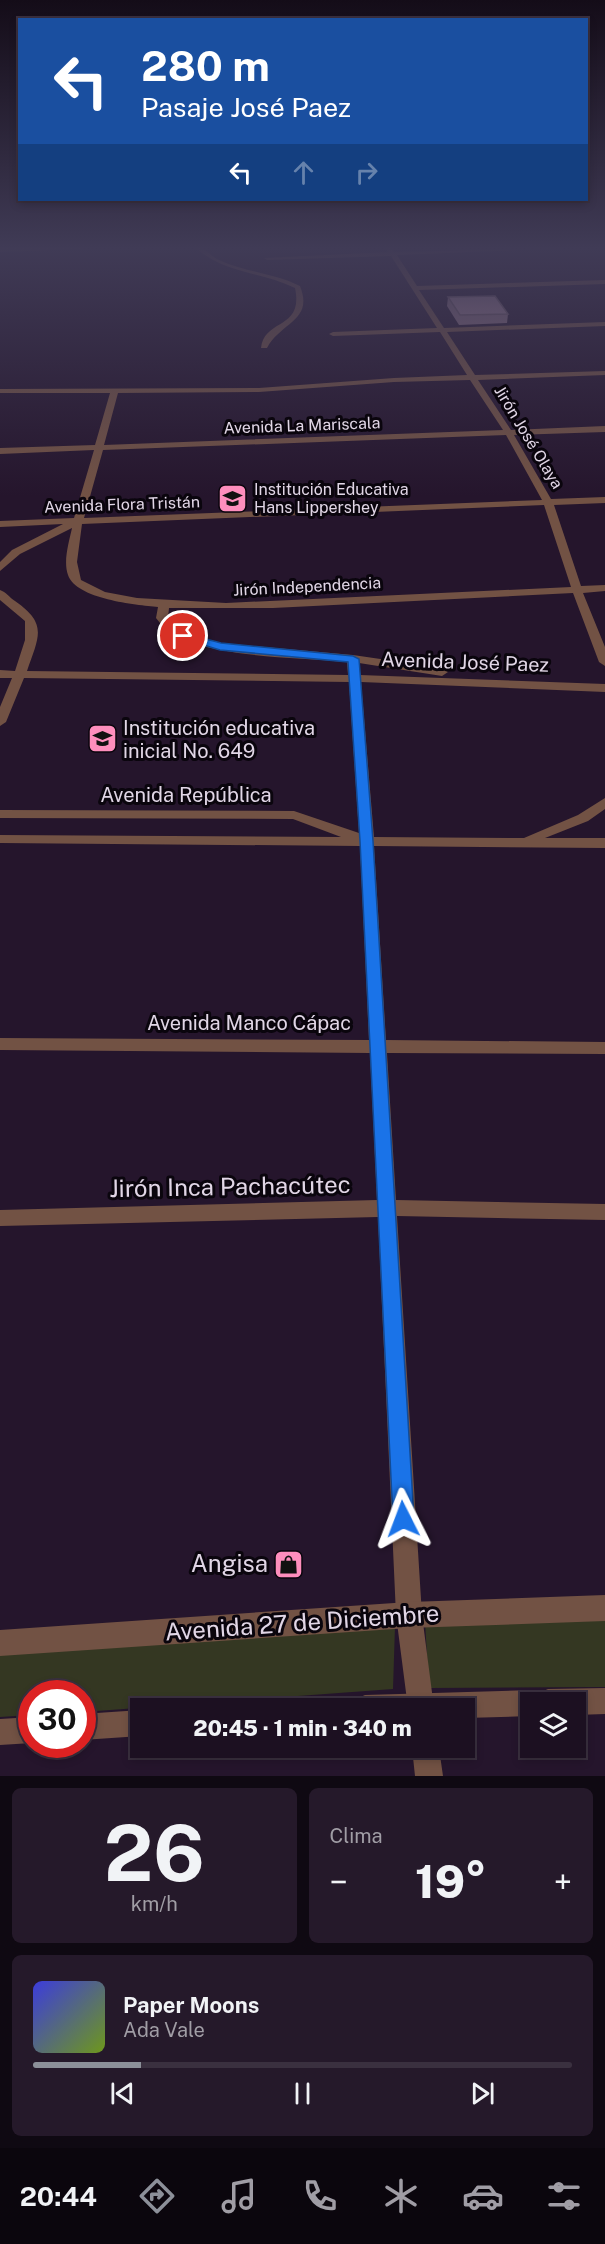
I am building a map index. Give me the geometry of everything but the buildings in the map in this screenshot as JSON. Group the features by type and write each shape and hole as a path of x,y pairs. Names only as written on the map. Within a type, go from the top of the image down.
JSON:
{"street":[{"path":"264,346 266,340 278,330"},
{"name":"Jirón José Olaya","path":"440,330 509,433 548,502 577,590 605,662"},
{"path":"333,334 443,330"},
{"path":"0,391 277,389 472,377 605,373"},
{"name":"Jirón Independencia","path":"115,390 78,521 70,569 75,581 91,590 115,597 164,604 213,606 605,588"},
{"name":"Avenida La Mariscala","path":"0,451 605,429"},
{"name":"Avenida Flora Tristán","path":"0,524 605,500"},
{"path":"0,568 16,552 78,521"},
{"path":"0,593 6,605 31,619 34,628 19,675 0,722"},
{"path":"164,604 162,618 169,627 183,636 220,646 353,659 489,681"},
{"path":"353,659 367,841 409,1615 420,1698"},
{"name":"Avenida José Paez","path":"0,674 489,681 605,688"},
{"path":"521,842 583,818 605,802"},
{"name":"Avenida República","path":"0,814 294,815 367,841"},
{"name":"Avenida República","path":"0,839 605,843"},
{"name":"Avenida Manco Cápac","path":"0,1044 605,1048"},
{"name":"Jirón Inca Pachacútec","path":"0,1218 387,1208 605,1212"},
{"name":"Avenida 27 de Diciembre","path":"0,1643 409,1615 605,1608"},
{"path":"586,1701 605,1701"},
{"path":"475,1705 520,1703"},
{"path":"96,1726 130,1724"},
{"path":"0,1732 18,1731"},
{"path":"427,1758 429,1776"}],"green space":[{"path":"605,1618 605,1687 429,1688 425,1622"},
{"path":"395,1626 393,1689 272,1698 130,1698 130,1709 96,1711 96,1680 18,1680 18,1716 0,1717 0,1654"}],"place":[{"name":"Institución Educativa Hans Lippershey","path":"233,498"},
{"name":"Institución educativa inicial No. 649","path":"102,739"},
{"name":"Angisa","path":"289,1564"}],"route":[{"path":"183,636 220,646 353,659 367,841 403,1519"}]}
